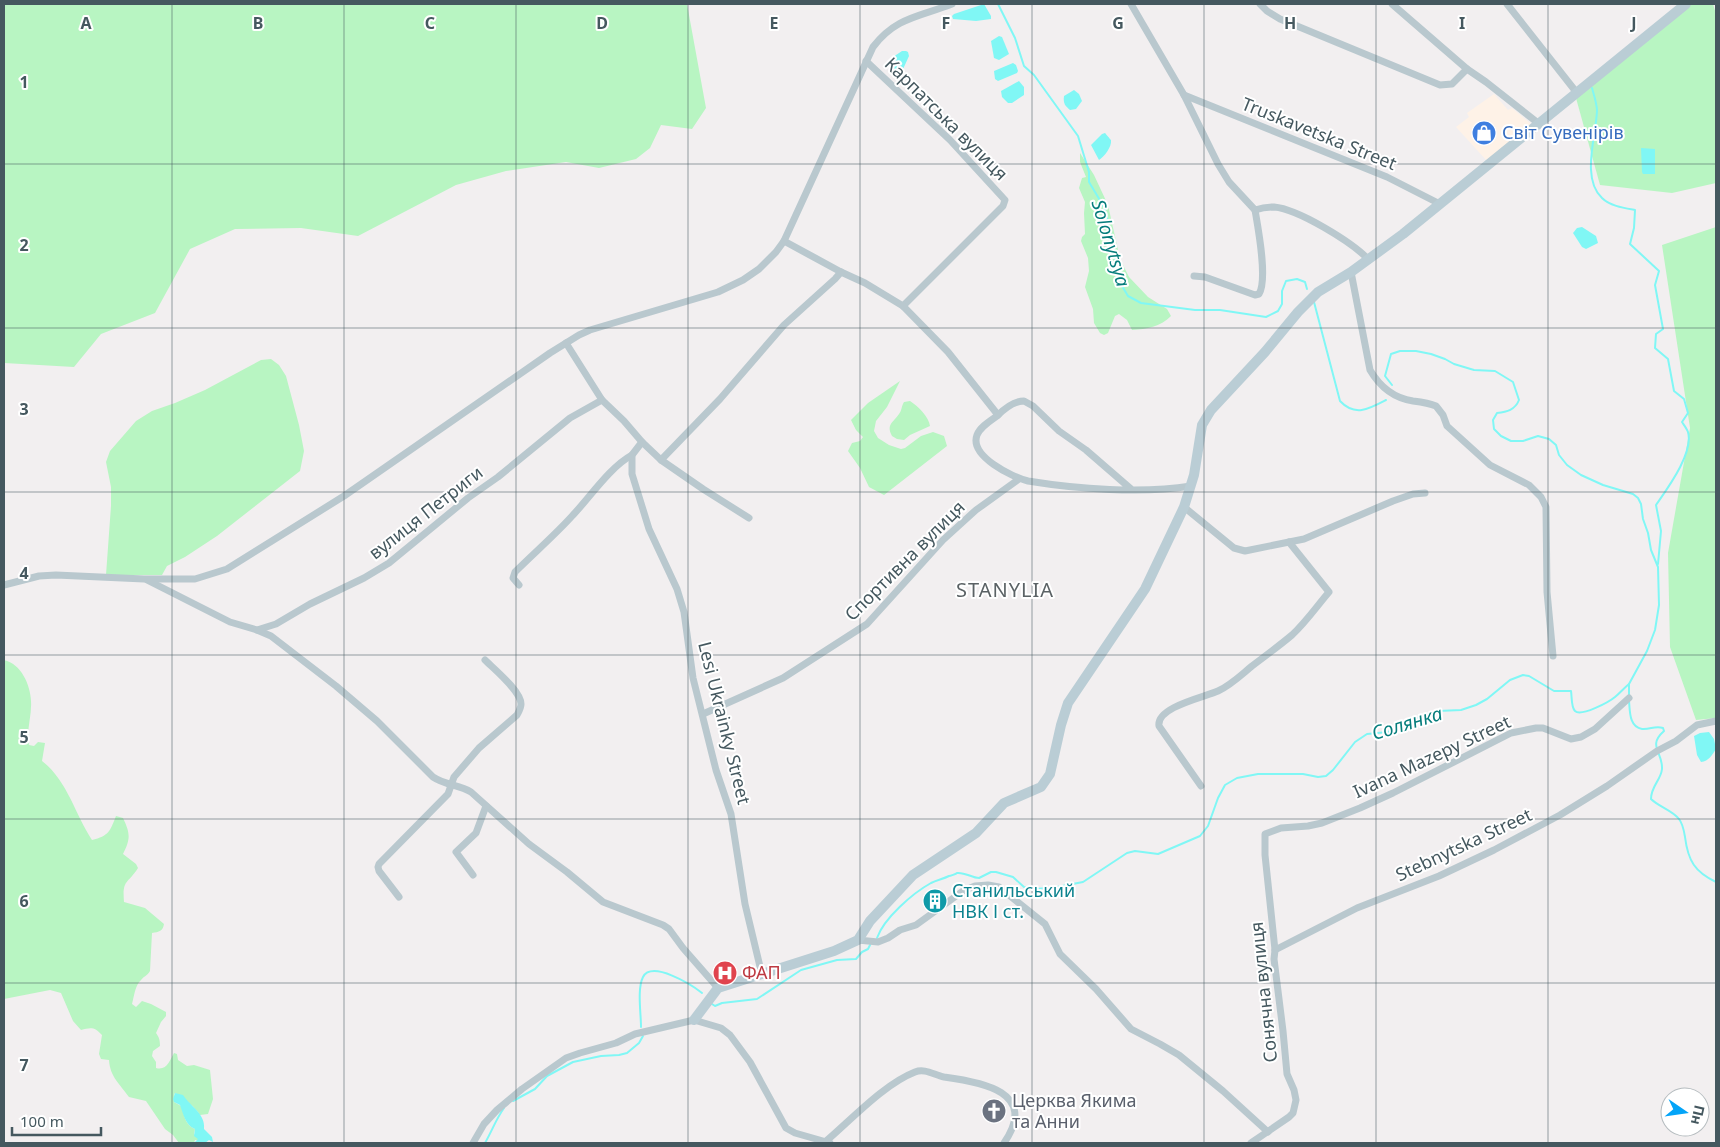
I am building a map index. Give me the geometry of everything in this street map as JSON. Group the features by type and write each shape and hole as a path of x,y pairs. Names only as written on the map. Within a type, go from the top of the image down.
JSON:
{"street":[{"path":"4,585 39,576 56,575 195,579 227,569 344,496 566,343 590,330 718,292 743,280 759,269 784,241 873,47 890,29 906,19 952,4"},
{"path":"1131,4 1184,95 1218,164 1229,182 1255,210 1262,247 1261,292 1255,295 1205,277 1194,276"},
{"path":"1260,4 1280,19 1440,85 1452,84 1466,69"},
{"path":"1392,4 1466,69 1486,82 1538,123"},
{"path":"1507,4 1577,93"},
{"path":"858,940 870,920 913,875 976,833 1004,803 1046,782 1050,774 1060,725 1068,703 1145,589 1184,507 1191,486 1202,425 1212,410 1307,302 1318,292 1369,260 1686,4"},
{"name":"Карпатська вулиця","path":"866,61 950,140 1005,200 1003,206 903,306"},
{"name":"Truskavetska Street","path":"1184,95 1387,177 1440,204"},
{"path":"1255,210 1274,207 1294,212 1347,243 1369,260"},
{"path":"784,241 865,283 903,306 948,352 998,415"},
{"path":"661,460 720,399 784,325 835,280 841,272"},
{"path":"1351,272 1370,370 1376,381 1385,390 1404,400 1436,406 1447,426 1490,465 1529,485 1541,497 1546,507 1547,592 1553,656"},
{"path":"566,343 602,400 642,442 661,460 749,518"},
{"name":"вулиця Петриги","path":"257,630 276,624 310,604 389,564 468,498 498,477 570,418 602,400"},
{"path":"1131,489 1086,450 1060,431 1028,402 1014,403 980,430 977,436 976,444 985,458 1019,479 1049,485 1131,489 1166,490 1191,486"},
{"path":"519,585 513,578 515,572 572,517 614,470 626,458 632,455 642,442"},
{"name":"Lesi Ukrainky Street","path":"632,455 632,474 649,529 677,589 681,602 693,678 716,770 731,814 745,904 762,975"},
{"name":"Спортивна вулиця","path":"703,714 783,678 867,624 943,540 976,510 1019,479"},
{"path":"1184,507 1234,548 1250,551 1304,539 1393,500 1413,494 1425,493"},
{"path":"1201,786 1159,726 1158,720 1180,704 1217,691 1229,684 1291,636 1329,592 1289,542"},
{"path":"144,579 230,622 271,636 336,686 377,721 433,777 441,782 460,786 471,792 529,844 603,902 669,929 718,988"},
{"path":"399,897 378,867 448,794 454,777 479,748 517,715 520,708 521,702 515,691 485,660"},
{"name":"Ivana Mazepy Street","path":"1265,834 1281,828 1315,825 1360,808 1512,733 1544,728 1571,739 1581,737 1595,729 1629,698"},
{"name":"Stebnytska Street","path":"1275,950 1358,908 1439,876 1494,850 1560,815 1608,786 1697,725 1716,721"},
{"path":"473,875 456,852 476,833 486,806"},
{"name":"Сонячна вулиця","path":"1251,1143 1289,1117 1293,1113 1296,1100 1287,1074 1274,959 1275,950 1265,854 1265,834"},
{"path":"694,1020 718,988 762,975 795,962 834,952 858,940 878,942 900,930 916,925 963,891 988,884 999,887 1012,896 1045,924 1060,954 1096,989 1131,1029 1179,1055 1223,1091 1268,1132"},
{"path":"473,1143 484,1124 497,1110 522,1089 566,1058 616,1043 635,1034 694,1020 721,1028 730,1035 750,1062 786,1128 795,1133 828,1143 888,1087 908,1075 922,1070 939,1076 982,1084 1000,1091 1011,1104 1015,1118 1014,1125 1004,1143"}],"shaded area":[{"path":"1494,94 1508,110 1512,108 1531,124 1487,161 1456,127 1469,117 1467,113"}],"green space":[{"path":"4,4 687,4 706,108 692,129 661,125 650,148 636,159 599,168 566,162 506,171 456,185 358,236 301,228 235,229 190,249 155,313 101,334 74,367 4,363"},
{"path":"1691,4 1713,4 1716,14 1716,183 1672,193 1600,185 1576,98"},
{"path":"1080,153 1094,175 1108,205 1120,259 1129,277 1148,297 1167,309 1171,316 1158,325 1132,330 1127,320 1119,314 1115,316 1108,333 1104,335 1100,333 1094,323 1093,309 1085,287 1089,271 1088,258 1081,241 1085,234 1085,202 1079,188 1082,178 1086,177 1080,162"},
{"path":"1716,227 1716,718 1696,720 1670,647 1668,553 1690,428 1662,245"},
{"path":"271,359 279,365 286,376 299,425 304,451 300,471 217,536 185,557 167,566 162,575 106,575 111,487 106,462 110,451 136,421 152,411 205,390 261,360"},
{"path":"900,381 887,407 876,421 874,431 878,438 889,445 901,449 921,436 933,432 944,436 947,446 884,495 869,487 860,468 848,451 852,443 860,441 863,437 856,430 851,420 868,403"},
{"path":"910,401 923,412 930,426 910,435 904,440 897,439 892,436 890,426 900,413 904,402"},
{"path":"4,660 20,670 29,688 31,707 28,734 29,745 34,746 38,742 45,743 42,761 51,769 64,787 92,840 102,837 108,832 116,816 123,818 125,823 128,840 123,854 136,864 138,868 126,882 124,902 145,908 164,924 160,931 152,933 150,971 137,985 132,1004 136,1007 142,1001 166,1012 166,1016 156,1033 160,1046 153,1051 152,1056 156,1062 156,1068 163,1068 174,1053 177,1054 178,1060 187,1066 194,1065 210,1070 213,1099 208,1114 200,1115 186,1100 175,1093 174,1095 174,1102 181,1106 187,1122 195,1129 194,1134 198,1140 195,1140 194,1143 179,1143 165,1129 146,1101 129,1097 113,1076 109,1060 101,1059 99,1054 102,1035 93,1028 81,1030 73,1021 61,993 50,990 4,999"}],"water":[{"path":"984,4 991,19 976,21 953,19 952,16 954,14"},
{"path":"999,36 1002,37 1009,54 999,60 994,58 991,41"},
{"path":"902,51 908,52 909,56 899,78 890,71 889,67 893,57"},
{"path":"1013,63 1016,65 1017,73 998,81 995,79 994,71"},
{"path":"1019,81 1024,87 1024,95 1012,103 1008,103 1002,97 1001,91"},
{"path":"1074,90 1079,94 1082,101 1076,109 1070,110 1065,104 1064,96"},
{"path":"1105,133 1111,140 1111,143 1107,152 1099,160 1091,145"},
{"path":"1641,148 1655,149 1655,174 1643,174"},
{"path":"1582,227 1596,236 1598,243 1586,249 1582,247 1573,233 1577,228"},
{"path":"1709,732 1714,739 1716,749 1708,759 1701,762 1697,755 1694,736"},
{"path":"175,1093 183,1095 200,1115 203,1119 204,1129 212,1137 213,1142 209,1140 205,1143 194,1143 198,1139 194,1136 195,1129 187,1122 180,1105 174,1102"}],"waterway":[{"name":"Solonytsya","path":"998,4 1015,38 1024,66 1034,75 1078,136 1089,172 1089,182 1104,207 1119,281 1128,296 1141,303 1195,310 1220,310 1266,317 1278,311 1282,304 1282,291 1286,281 1297,279 1305,282 1307,289"},
{"path":"1592,88 1597,111 1591,157 1592,180 1596,190 1605,201 1635,210 1634,228 1630,244 1659,271 1655,285 1663,329 1656,334 1655,348 1668,359 1674,391 1684,399 1688,413 1682,422 1688,432 1687,450 1678,470 1656,505 1661,531 1658,564"},
{"name":"Solonytsya","path":"1314,302 1340,401 1351,409 1362,410 1386,400"},
{"name":"Solonytsya","path":"1392,385 1385,376 1391,354 1400,351 1416,351 1431,354 1474,370 1495,371 1513,382 1519,400 1510,410 1497,413 1493,420 1494,429 1501,436 1511,441 1523,441 1538,436 1549,439 1556,445 1559,455 1567,465 1581,475 1603,485 1633,494 1638,498 1651,550 1658,567 1659,605 1655,630 1647,651 1629,684 1629,696"},
{"name":"Солянка","path":"877,938 892,914 916,893 933,882 957,873 979,878 991,872 1013,877 1024,887 1036,889 1083,882 1127,853 1135,851 1158,854 1200,836 1208,826 1225,785 1237,778 1258,774 1326,776 1355,742 1367,734 1388,732 1424,715 1438,711 1461,710 1476,705 1487,699 1510,680 1523,675 1529,676 1554,691 1571,691 1573,707 1578,712 1589,711 1607,702 1629,684"},
{"name":"Solonytsya","path":"1629,701 1632,722 1638,728 1660,727 1664,731 1659,736 1656,745 1662,769 1651,794 1651,799 1679,819 1683,828 1688,853 1694,865 1703,874 1716,882"},
{"name":"Солянка","path":"712,1004 715,1006 722,1003 757,999 801,970 837,960 856,959 870,945"},
{"name":"Солянка","path":"641,1027 640,988 643,977 648,972 663,972 702,993"},
{"name":"Солянка","path":"513,1101 535,1089 547,1076 573,1062 627,1053 639,1043 643,1036"},
{"name":"Солянка","path":"485,1143 504,1108"}],"place":[{"name":"Світ Сувенірів","path":"1484,133"},
{"name":"Станильський НВК І ст.","path":"935,901"},
{"name":"ФАП","path":"725,973"},
{"name":"Церква Якима та Анни","path":"994,1111"}],"district":[{"name":"STANYLIA","path":"1005,590"}]}
